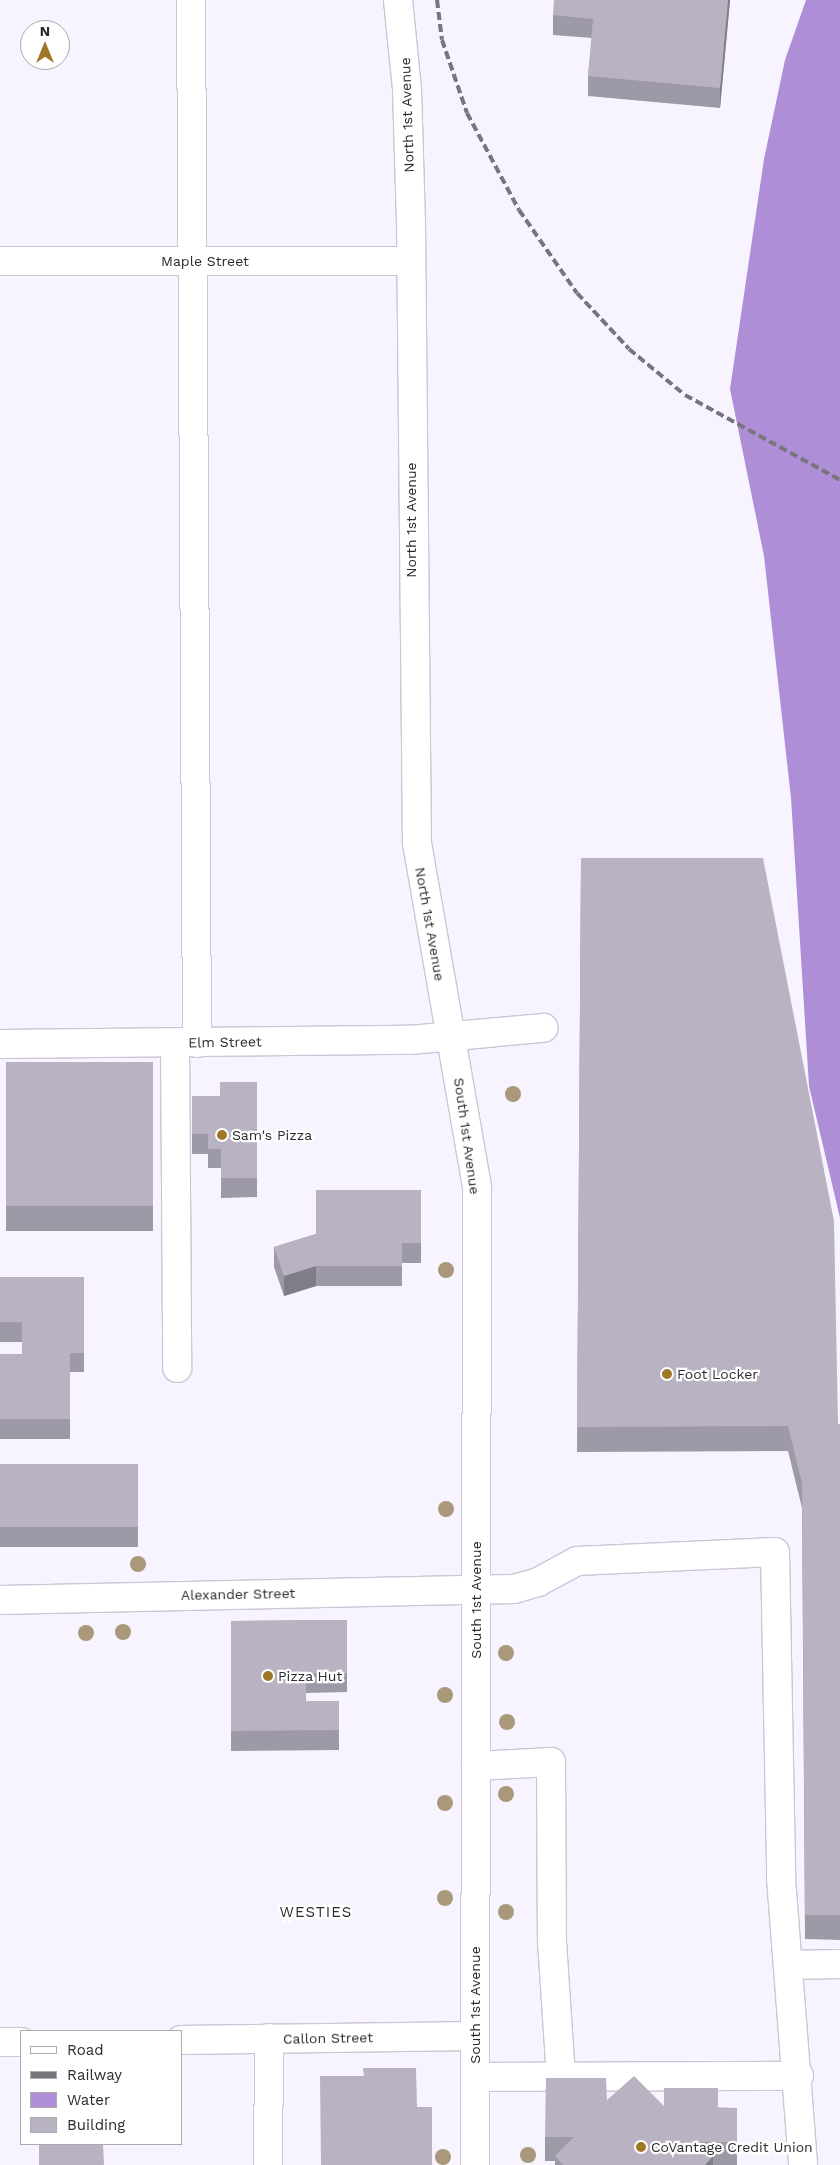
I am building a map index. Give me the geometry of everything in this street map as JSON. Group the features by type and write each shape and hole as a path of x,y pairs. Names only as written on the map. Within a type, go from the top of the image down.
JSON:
{"main road":[{"path":"177,1368 186,1042 192,261 191,0"},
{"name":"North 1st Avenue","path":"398,0 407,89 411,261 416,843 451,1037"},
{"name":"Maple Street","path":"0,262 411,261"},
{"name":"Elm Street","path":"0,1044 451,1037 542,1028"},
{"name":"South 1st Avenue","path":"451,1037 477,1187 475,2165"},
{"name":"Alexander Street","path":"0,1600 514,1589 538,1582 577,1561 775,1552 781,1878 788,1965"},
{"path":"476,1766 551,1762 552,1942 561,2077"},
{"path":"803,2165 799,2076 788,1965 840,1964"},
{"name":"Callon Street","path":"182,2040 475,2036"},
{"path":"268,2165 269,2038"},
{"path":"0,2042 20,2042"},
{"path":"475,2077 799,2076"}],"water":[{"path":"806,0 840,0 840,1218 809,1086 791,798 764,556 730,389 764,159 785,60"}],"building":[{"path":"554,0 728,0 720,88 588,76 593,19 553,15"},
{"path":"581,858 763,858 834,1221 838,1424 840,1424 840,1915 805,1915 802,1483 788,1426 577,1427"},
{"path":"6,1062 153,1062 153,1206 6,1206"},
{"path":"220,1082 257,1082 257,1178 221,1178 221,1149 208,1149 208,1134 192,1134 192,1096 220,1096"},
{"path":"316,1190 421,1190 421,1243 402,1243 402,1266 316,1266 284,1276 274,1247 316,1234"},
{"path":"0,1277 84,1277 84,1353 70,1353 70,1419 0,1419 0,1354 22,1354 22,1322 0,1322"},
{"path":"0,1464 138,1464 138,1527 0,1527"},
{"path":"347,1620 347,1673 306,1673 306,1701 339,1701 339,1730 231,1731 231,1621"},
{"path":"363,2068 416,2068 417,2107 432,2107 432,2165 321,2165 320,2076 364,2076"},
{"name":"CoVantage Credit Union","path":"634,2076 664,2106 664,2088 718,2088 718,2108 737,2108 737,2142 699,2142 713,2156 705,2165 563,2165 555,2156 574,2137 545,2137 546,2078 606,2078 607,2100"},
{"path":"39,2145 103,2145 104,2165 39,2165"}],"railway":[{"path":"437,0 442,40 467,113 519,210 577,293 629,349 685,395 840,480"}],"place":[{"name":"Sam's Pizza","path":"222,1135"},
{"name":"Foot Locker","path":"667,1374"},
{"name":"Pizza Hut","path":"268,1676"},
{"name":"CoVantage Credit Union","path":"641,2147"}],"district":[{"name":"WESTIES","path":"316,1913"}]}
